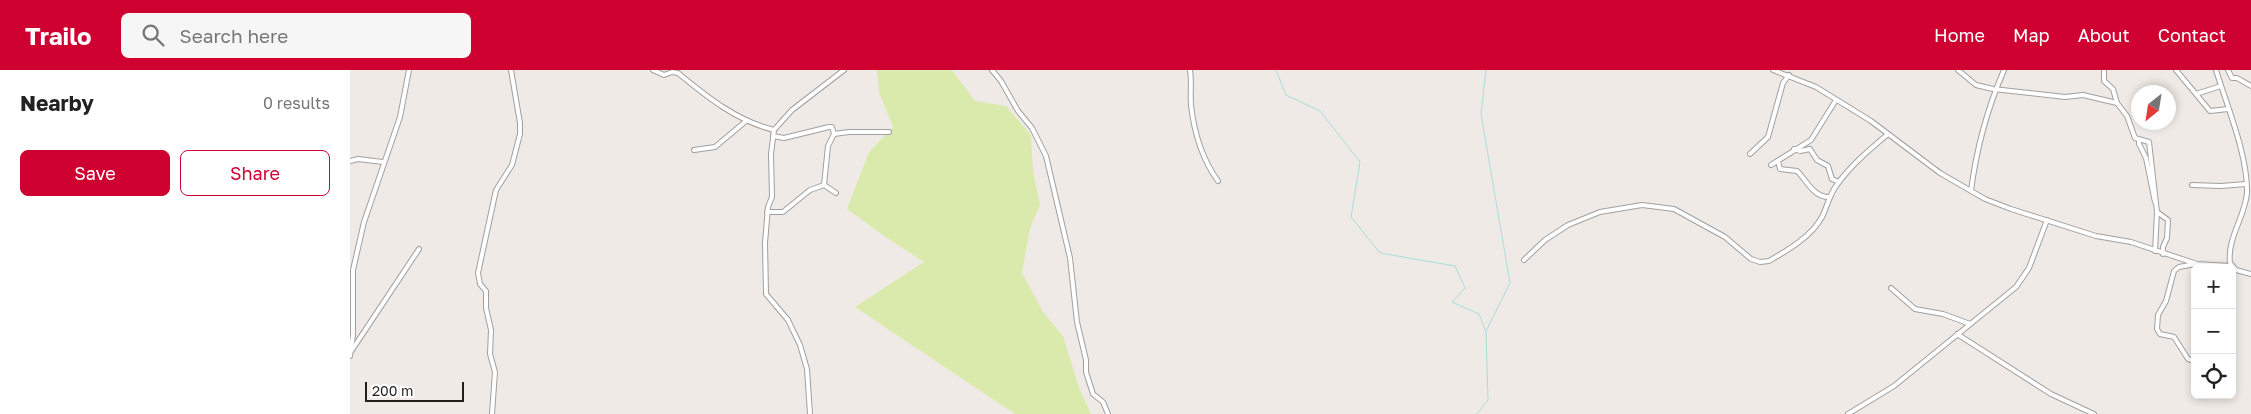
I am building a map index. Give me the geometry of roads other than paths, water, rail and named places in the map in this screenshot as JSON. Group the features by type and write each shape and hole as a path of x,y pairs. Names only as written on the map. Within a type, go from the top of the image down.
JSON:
{"street":[{"path":"350,354 353,335 351,280 353,270 364,222 400,117 409,70"},
{"path":"492,414 495,372 490,354 491,330 486,308 486,291 478,280 478,273 496,190 512,165 520,134 520,123 511,70"},
{"path":"653,70 664,74 672,72 678,74 723,108 756,126 774,130"},
{"path":"810,414 807,369 800,345 788,320 766,294 765,243 767,212 772,197 773,136 774,130 792,110 844,70"},
{"path":"992,70 1018,111 1032,128 1046,156 1070,258 1077,322 1086,372 1092,394 1103,402 1108,414"},
{"path":"1190,70 1191,104 1200,144 1204,158 1218,181"},
{"path":"1773,70 1810,83 1888,134 1933,169 1971,191 2007,208 2101,237 2132,242 2197,264"},
{"path":"1958,70 1976,85 1995,90 2003,89 2065,97 2088,96 2117,103"},
{"path":"1971,191 1976,160 1995,97 1995,90 2004,70"},
{"path":"2104,70 2104,81 2113,89 2117,103 2126,114 2135,138 2139,141 2148,141 2150,144 2157,206 2155,251"},
{"path":"2176,70 2210,112 2228,109"},
{"path":"2217,70 2242,158 2247,194 2230,248 2231,264"},
{"path":"2228,70 2232,78 2237,78 2251,86"},
{"path":"1750,154 1768,137 1783,84 1789,75"},
{"path":"2000,79 2003,89"},
{"path":"2196,94 2221,86"},
{"path":"1772,165 1813,138 1836,100"},
{"path":"694,150 715,147 719,141 746,121"},
{"path":"773,136 784,138 832,127 834,134 828,146 824,185"},
{"path":"834,134 889,132"},
{"path":"1524,260 1545,240 1568,225 1600,212 1642,205 1674,209 1725,237 1751,259 1760,262 1769,261 1811,232 1823,216 1830,197 1839,182 1870,149 1888,134"},
{"path":"2139,141 2138,144 2146,158 2157,206"},
{"path":"1794,149 1800,151 1810,149 1817,160 1828,166 1832,178 1839,182"},
{"path":"350,161 358,159 383,162"},
{"path":"1778,161 1780,169 1797,171 1809,188 1823,197 1830,197"},
{"path":"2192,185 2221,186 2246,184"},
{"path":"767,212 783,212 810,190 824,185"},
{"path":"824,185 836,193"},
{"path":"2247,194 2251,190"},
{"path":"2157,212 2168,220 2167,238 2163,247 2163,254"},
{"path":"1848,414 1894,386 2008,294 2023,278 2034,258 2047,220"},
{"path":"350,354 419,249"},
{"path":"2191,265 2179,267 2174,271 2166,301 2158,315 2157,323 2158,333 2174,337 2191,360"},
{"path":"2236,270 2251,274"},
{"path":"1891,288 1915,309 1948,316 1970,324"},
{"path":"1957,334 2036,386 2094,414"}],"waterway":[{"path":"1276,70 1286,95 1320,111 1360,162 1351,217 1380,253 1455,266 1465,288 1452,302 1479,314 1486,332 1488,400 1477,414"},
{"path":"1486,70 1481,114 1510,283 1486,331"}]}
